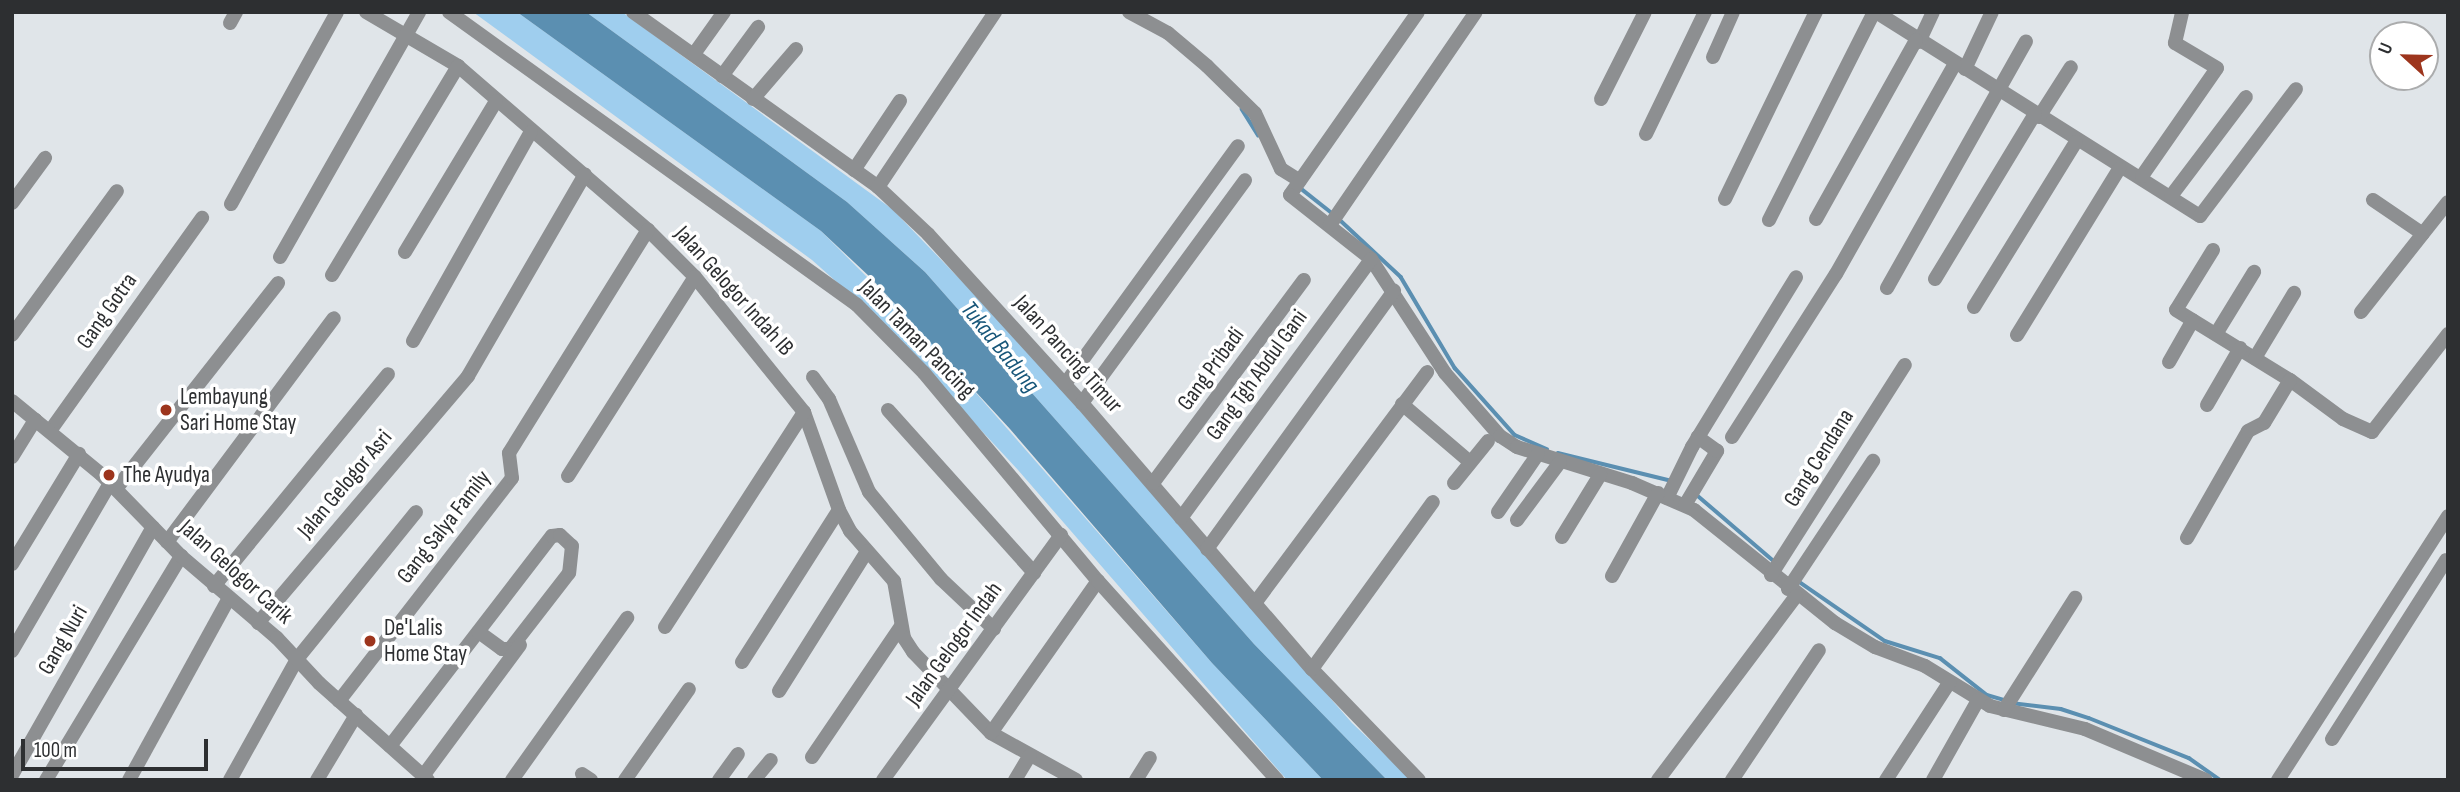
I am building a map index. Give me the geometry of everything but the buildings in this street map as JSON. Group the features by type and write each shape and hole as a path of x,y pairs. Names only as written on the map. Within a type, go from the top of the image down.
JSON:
{"street":[{"path":"231,204 337,12"},
{"name":"Jalan Gelogor Indah IB","path":"366,12 408,33 458,66 531,132 585,174 648,230 695,277 804,412 839,510 867,551 894,581 901,626 913,652 948,692 991,733 1076,780"},
{"path":"280,257 419,12"},
{"name":"Jalan Taman Pancing","path":"449,12 857,305 924,373 1098,581 1277,780"},
{"name":"Jalan Pancing Timur","path":"633,12 878,187 928,234 1153,483 1312,669 1419,780"},
{"path":"694,54 724,12"},
{"path":"878,187 995,12"},
{"path":"1129,12 1168,33 1207,66 1255,113 1281,169 1296,186 1300,207 1333,219 1371,259 1445,373 1500,436 1560,462 1689,498 1793,587 1861,640 1925,666 1978,700 2085,729 2206,780"},
{"path":"1296,186 1418,12"},
{"path":"1333,219 1476,12"},
{"path":"1601,99 1646,12"},
{"path":"1646,134 1705,12"},
{"path":"1713,57 1733,12"},
{"path":"1725,199 1816,12"},
{"path":"1769,220 1875,12 1917,41 1999,88 2119,169 2131,176 2142,176 2197,216 2206,212 2296,89"},
{"path":"1816,219 1933,12"},
{"path":"1732,437 1836,274 1992,12"},
{"path":"2142,176 2217,68 2175,43 2182,12"},
{"path":"722,76 758,27"},
{"path":"1887,288 2026,41"},
{"path":"753,99 796,49"},
{"path":"332,275 458,66"},
{"path":"1935,279 2037,116 2071,67"},
{"path":"2171,196 2246,97"},
{"path":"405,253 496,101"},
{"path":"854,170 900,101"},
{"path":"413,341 531,132"},
{"path":"1974,307 2076,142"},
{"path":"1065,384 1238,146"},
{"path":"12,203 46,158"},
{"path":"2017,335 2119,169"},
{"name":"Jalan Gelogor Asri","path":"258,623 468,376 585,174"},
{"path":"1082,403 1245,180"},
{"path":"12,335 117,191"},
{"path":"2374,200 2423,234"},
{"path":"2361,312 2448,202"},
{"name":"Gang Gotra","path":"50,431 202,218"},
{"name":"Gang Salya Family","path":"339,701 512,478 509,453 648,230"},
{"path":"2213,250 2176,310 2290,380 2343,419 2372,432 2448,334"},
{"name":"Gang Tgh Abdul Gani","path":"1181,518 1371,259"},
{"path":"2216,334 2254,272"},
{"path":"568,476 695,277"},
{"path":"1612,576 1796,277"},
{"name":"Gang Pribadi","path":"1153,483 1304,280"},
{"path":"12,651 113,486 278,283"},
{"path":"1207,549 1394,291"},
{"path":"2255,358 2294,293"},
{"path":"167,542 334,318"},
{"path":"2169,362 2193,320"},
{"path":"2207,405 2240,348"},
{"name":"Gang Cendana","path":"1775,569 1905,365"},
{"path":"1255,603 1427,372"},
{"path":"214,586 388,374"},
{"path":"813,377 829,399 859,473 882,510 940,579 994,629"},
{"path":"2187,538 2248,431 2264,423 2290,380"},
{"name":"Jalan Gelogor Carik","path":"12,401 79,454 181,556 258,623 425,778"},
{"path":"1402,404 1470,463"},
{"path":"888,410 1034,573"},
{"path":"665,627 804,412"},
{"path":"12,457 35,420"},
{"path":"1689,498 1717,451 1698,437"},
{"path":"1454,483 1488,441"},
{"path":"12,564 79,454"},
{"path":"1498,512 1538,454"},
{"path":"1658,780 1793,587 1873,461"},
{"path":"1517,520 1560,462"},
{"path":"1562,537 1600,475"},
{"path":"1312,669 1433,502"},
{"path":"742,662 839,510"},
{"path":"230,780 297,659 416,512"},
{"path":"2278,780 2448,516"},
{"name":"Gang Nuri","path":"12,775 153,527"},
{"path":"390,746 552,536 560,535 572,546 569,573 510,649 502,649 479,632"},
{"name":"Jalan Gelogor Indah","path":"883,780 1060,535"},
{"path":"779,691 867,551"},
{"path":"46,780 181,556"},
{"path":"2332,739 2446,560"},
{"path":"425,778 570,581"},
{"path":"991,733 1098,581"},
{"path":"129,780 229,598"},
{"path":"2006,706 2075,598"},
{"path":"512,780 627,618"},
{"path":"813,757 901,626"},
{"path":"1732,780 1819,650"},
{"path":"1886,780 1949,683"},
{"path":"625,780 689,689"},
{"path":"2334,692 2353,705"},
{"path":"1933,780 1978,700"},
{"path":"317,780 356,715"},
{"path":"719,780 738,754"},
{"path":"1015,780 1030,755"},
{"path":"1136,780 1150,758"},
{"path":"754,780 771,760"}],"shaded area":[{"path":"473,12 517,12 821,231 927,337 1212,663 1323,780 1287,780 1018,470 876,317 812,260"},
{"name":"Tukad Badung","path":"517,12 586,12 847,202 925,272 1254,644 1387,780 1323,780 1212,663 1010,429 871,278 821,231"},
{"path":"586,12 622,12 892,209 1013,334 1352,723 1412,780 1387,780 1254,644 925,272 847,202"}],"waterway":[{"path":"1242,109 1258,135"},
{"path":"1299,187 1332,213"},
{"path":"1338,218 1401,277 1455,368 1515,435 1547,449"},
{"path":"1558,453 1672,481"},
{"path":"1697,495 1776,563"},
{"path":"1798,581 1885,641 1940,658 1987,695 2004,700"},
{"path":"2011,703 2061,709 2089,718 2189,758 2220,780"}],"place":[{"name":"Lembayung Sari Home Stay","path":"166,410"},
{"name":"The Ayudya","path":"109,475"},
{"name":"De'Lalis Home Stay","path":"370,641"}]}
